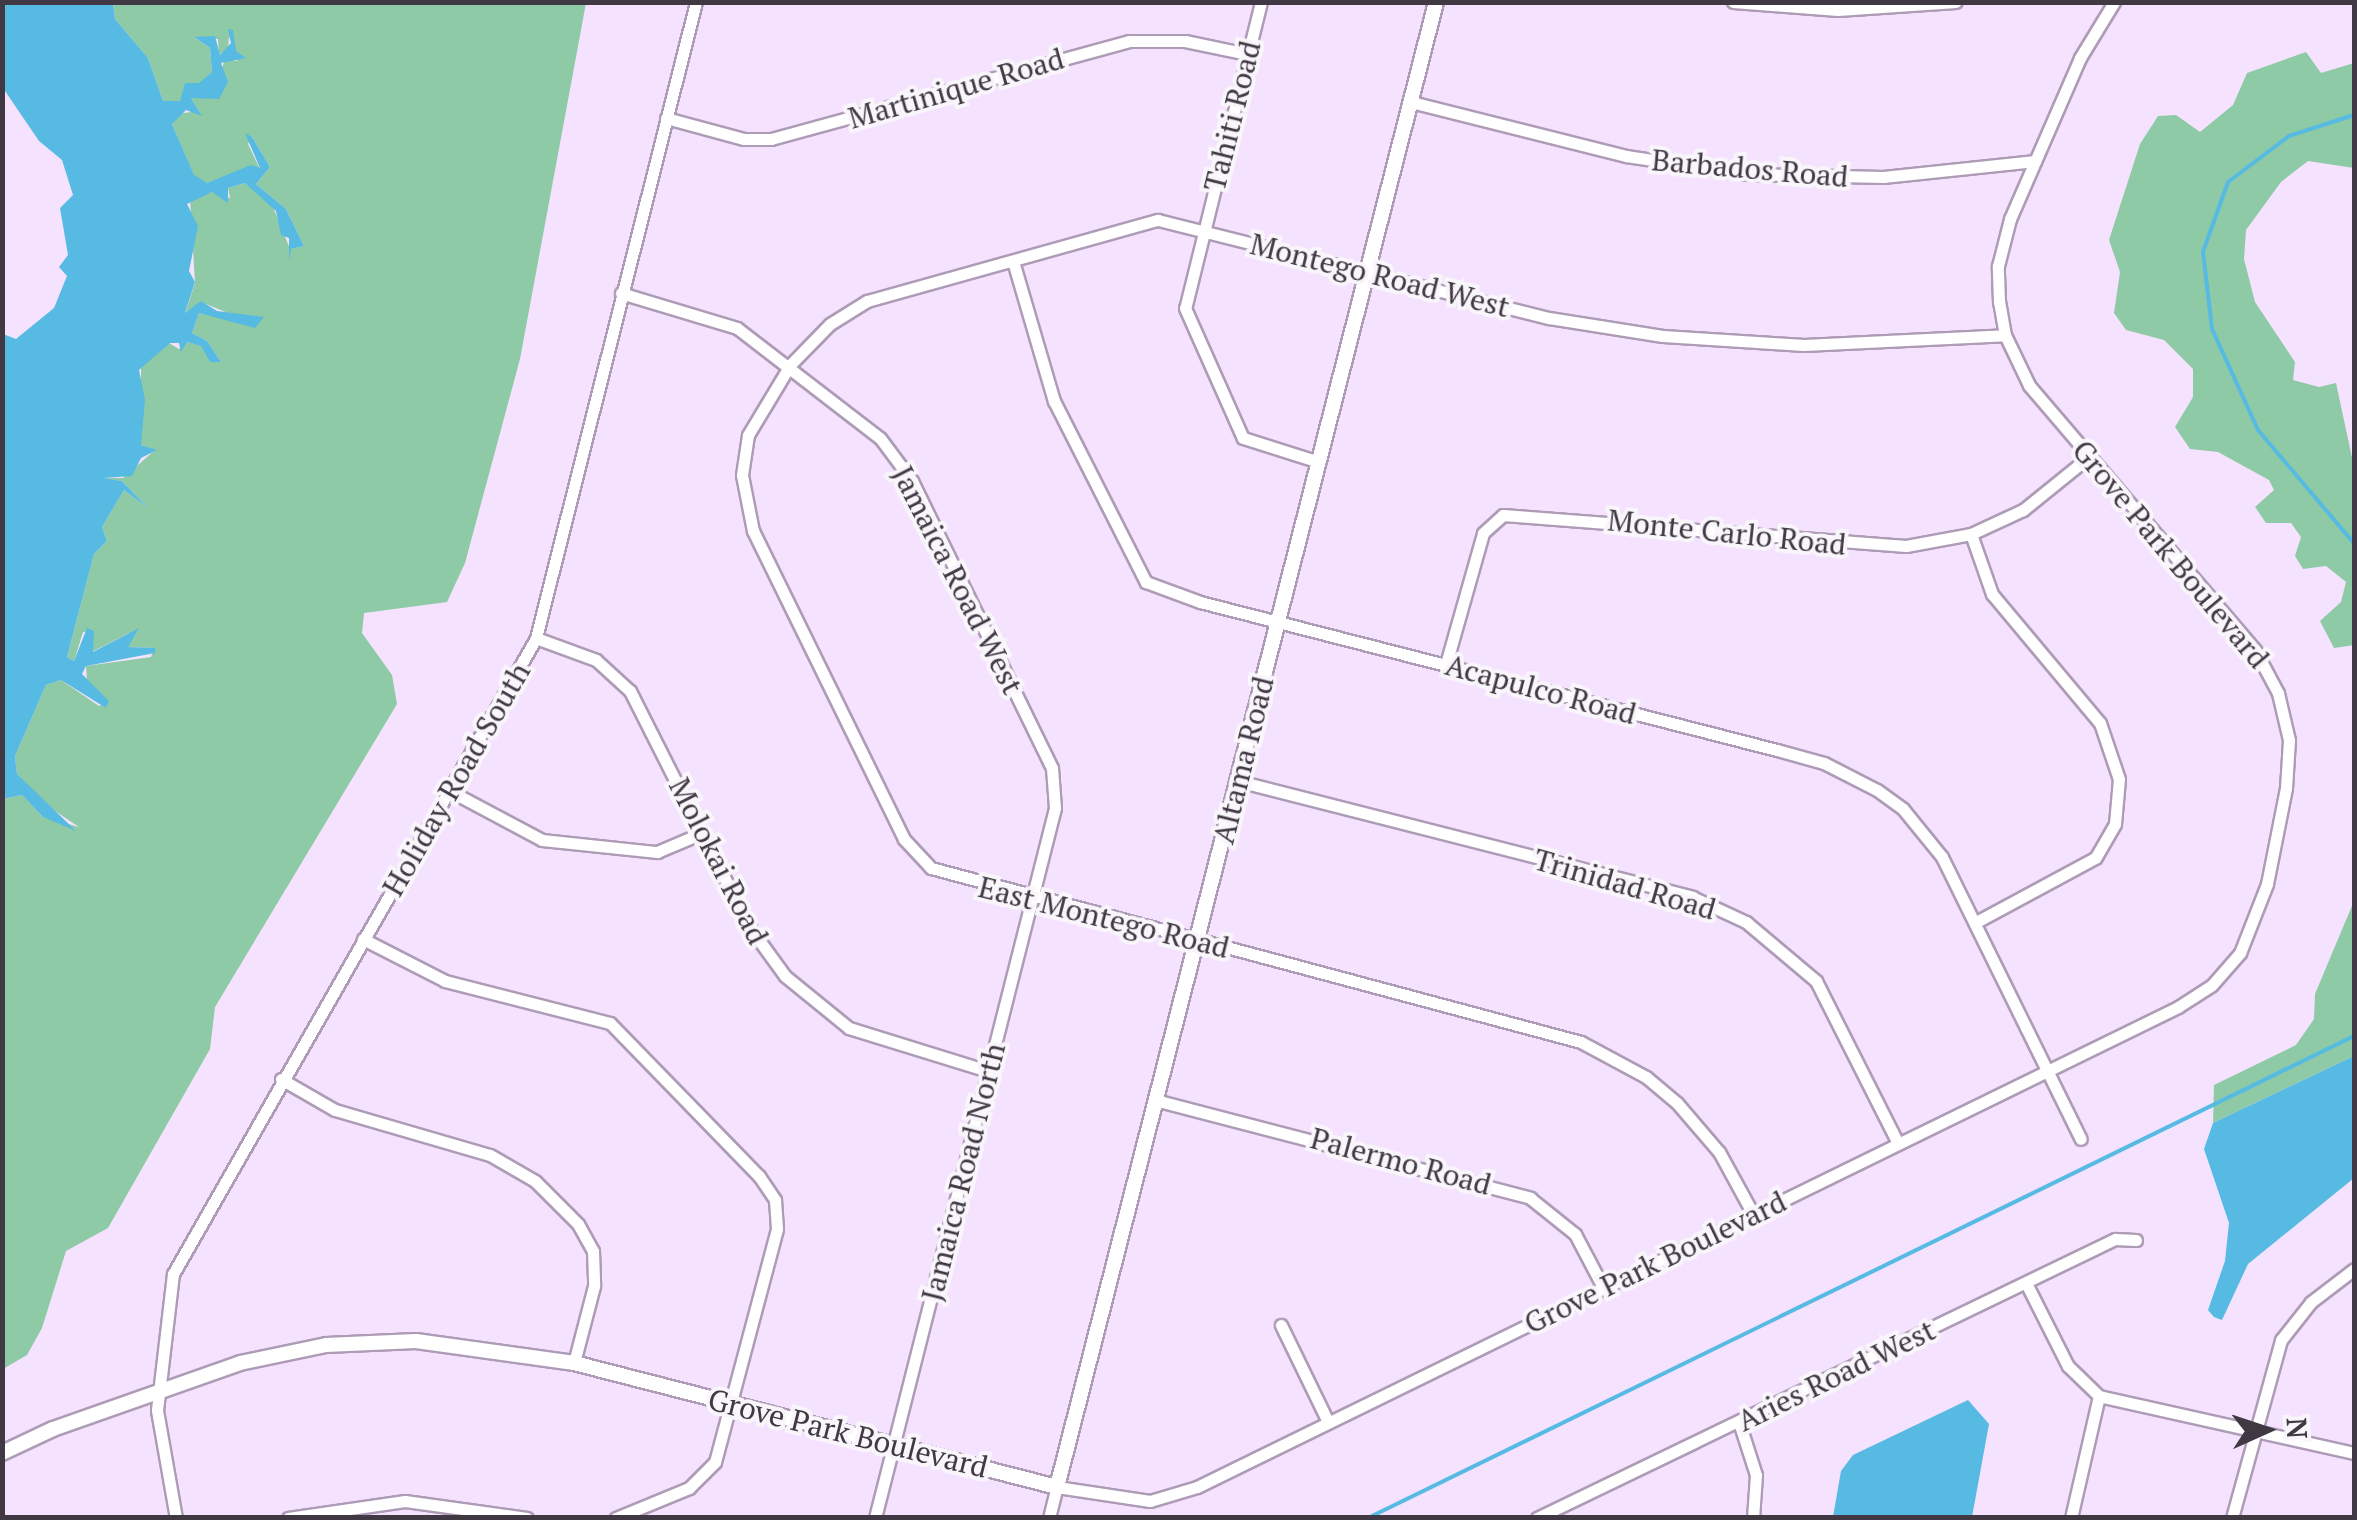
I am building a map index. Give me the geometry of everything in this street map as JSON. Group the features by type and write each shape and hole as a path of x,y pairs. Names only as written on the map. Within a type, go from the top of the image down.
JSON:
{"street":[{"name":"Holiday Road South","path":"176,1518 158,1390 173,1274 185,1244 536,638 696,2"},
{"name":"Tahiti Road","path":"1261,2 1185,308 1233,425 1256,446 1319,462"},
{"name":"Altama Road","path":"1050,1518 1436,2"},
{"path":"1733,2 1838,10 1956,2"},
{"name":"Grove Park Boulevard","path":"2,1453 158,1390 274,1354 384,1341 454,1342 574,1364 1057,1487 1121,1500 1176,1496 2178,1007 2228,970 2258,919 2288,765 2285,716 2262,660 2029,385 2005,335 1998,266 2035,161 2080,58 2114,2"},
{"name":"Martinique Road","path":"666,118 744,139 771,139 1129,41 1185,41 1248,54"},
{"name":"Barbados Road","path":"1411,102 1706,170 1883,177 2035,161"},
{"name":"Montego Road West","path":"790,365 830,324 867,301 1146,222 1202,230 1549,318 1663,336 1804,345 2005,335"},
{"name":"Acapulco Road","path":"1012,261 1054,402 1146,582 1278,622 1777,750 1852,776 1903,809 1928,836 1976,922 2080,1139"},
{"name":"Jamaica Road West","path":"622,294 711,317 790,365 898,458 1052,768 1055,808 1032,898"},
{"name":"East Montego Road","path":"790,365 755,419 744,454 743,495 753,531 909,847 952,878 1550,1031 1612,1055 1646,1077 1698,1126 1753,1214"},
{"name":"Monte Carlo Road","path":"1446,664 1483,532 1512,512 1883,547 1971,534 2024,510 2090,456"},
{"path":"1971,534 1992,594 2100,723 2120,778 2114,824 2094,858 1976,922"},
{"name":"Molokai Road","path":"536,638 596,660 630,692 748,925 809,998 876,1040 988,1070"},
{"name":"Trinidad Road","path":"1238,781 1692,897 1746,922 1816,981 1898,1144"},
{"path":"450,791 542,840 657,852 702,832"},
{"name":"Jamaica Road North","path":"874,1518 1032,898"},
{"path":"363,939 445,982 610,1023 767,1186 777,1229 724,1443 703,1476 616,1518"},
{"path":"281,1079 382,1127 506,1161 557,1202 578,1224 596,1262 574,1364"},
{"name":"Palermo Road","path":"1155,1100 1530,1198 1576,1234 1602,1287"},
{"name":"Aries Road West","path":"1537,1518 2115,1239 2136,1240"},
{"path":"2232,1518 2280,1340 2310,1302 2354,1269"},
{"path":"2026,1283 2068,1366 2099,1396 2255,1435 2354,1453"},
{"path":"1281,1326 1328,1422"},
{"path":"2071,1518 2099,1396"},
{"path":"1739,1422 1756,1475 1753,1518"},
{"path":"288,1518 406,1501 527,1518"}],"green space":[{"path":"113,3 586,3 520,359 465,563 447,602 364,613 362,633 392,675 397,704 215,1007 210,1049 108,1228 66,1251 42,1328 27,1355 3,1369 3,799 22,795 43,817 79,827 40,801 17,774 15,756 46,685 61,680 99,706 108,701 87,683 86,666 151,657 154,648 127,647 129,633 92,652 93,631 83,632 74,661 67,657 94,554 107,541 102,527 124,490 148,508 122,481 103,478 123,478 155,450 141,445 141,365 169,343 179,349 187,342 202,346 210,362 221,362 207,341 192,333 199,313 257,325 201,302 185,314 195,283 190,199 212,192 230,198 228,188 245,183 271,202 290,249 304,246 286,209 256,184 270,167 252,137 248,144 260,169 207,183 194,176 172,124 176,114 199,111 191,98 212,98 225,59 237,61 229,37 228,49 219,55 218,39 195,38 210,48 212,72 180,101 163,101 148,58 115,19"},
{"path":"2306,52 2321,73 2354,63 2354,168 2308,161 2281,182 2246,230 2244,259 2255,302 2295,362 2293,380 2319,387 2336,383 2354,467 2354,645 2334,648 2320,621 2341,602 2346,582 2326,566 2303,569 2295,556 2301,537 2291,523 2266,523 2255,507 2274,490 2269,480 2218,452 2190,449 2175,427 2193,397 2193,369 2164,340 2126,330 2114,313 2120,272 2109,240 2140,144 2158,116 2176,115 2200,132 2233,105 2247,73"},
{"path":"2354,901 2354,1056 2213,1123 2214,1085 2296,1045 2314,1019 2315,994"}],"water":[{"path":"3,2 113,3 115,19 148,58 163,101 180,101 185,83 199,83 212,72 210,48 194,37 215,36 220,55 231,43 228,29 233,30 236,51 246,58 221,63 228,82 219,99 191,98 202,116 186,110 172,124 194,175 207,183 251,165 260,168 245,133 252,137 270,167 256,184 286,209 304,246 291,249 289,261 289,238 281,235 276,211 245,183 228,188 228,203 212,192 187,204 198,226 189,271 195,282 185,313 201,301 217,311 264,317 255,328 199,313 192,333 207,341 221,362 210,362 201,346 187,342 181,352 179,343 170,343 139,370 145,400 141,445 157,450 141,458 132,476 104,478 122,481 148,508 124,490 102,527 107,541 94,554 67,657 74,661 87,628 94,631 93,652 139,628 128,647 155,648 155,653 86,666 82,674 109,701 106,708 61,680 46,685 15,756 17,774 76,831 43,817 22,795 3,799 3,334 16,339 54,308 67,276 59,267 68,255 60,208 73,195 62,160 39,141 3,88"},
{"path":"2354,1056 2354,1178 2248,1264 2222,1320 2214,1317 2208,1310 2225,1261 2229,1223 2204,1149 2213,1123"},
{"path":"1968,1400 1989,1424 1972,1517 1833,1517 1841,1471 1853,1455"}],"waterway":[{"path":"2354,115 2289,136 2228,182 2203,252 2212,329 2258,430 2354,543"},
{"path":"1368,1518 2354,1036"}]}
